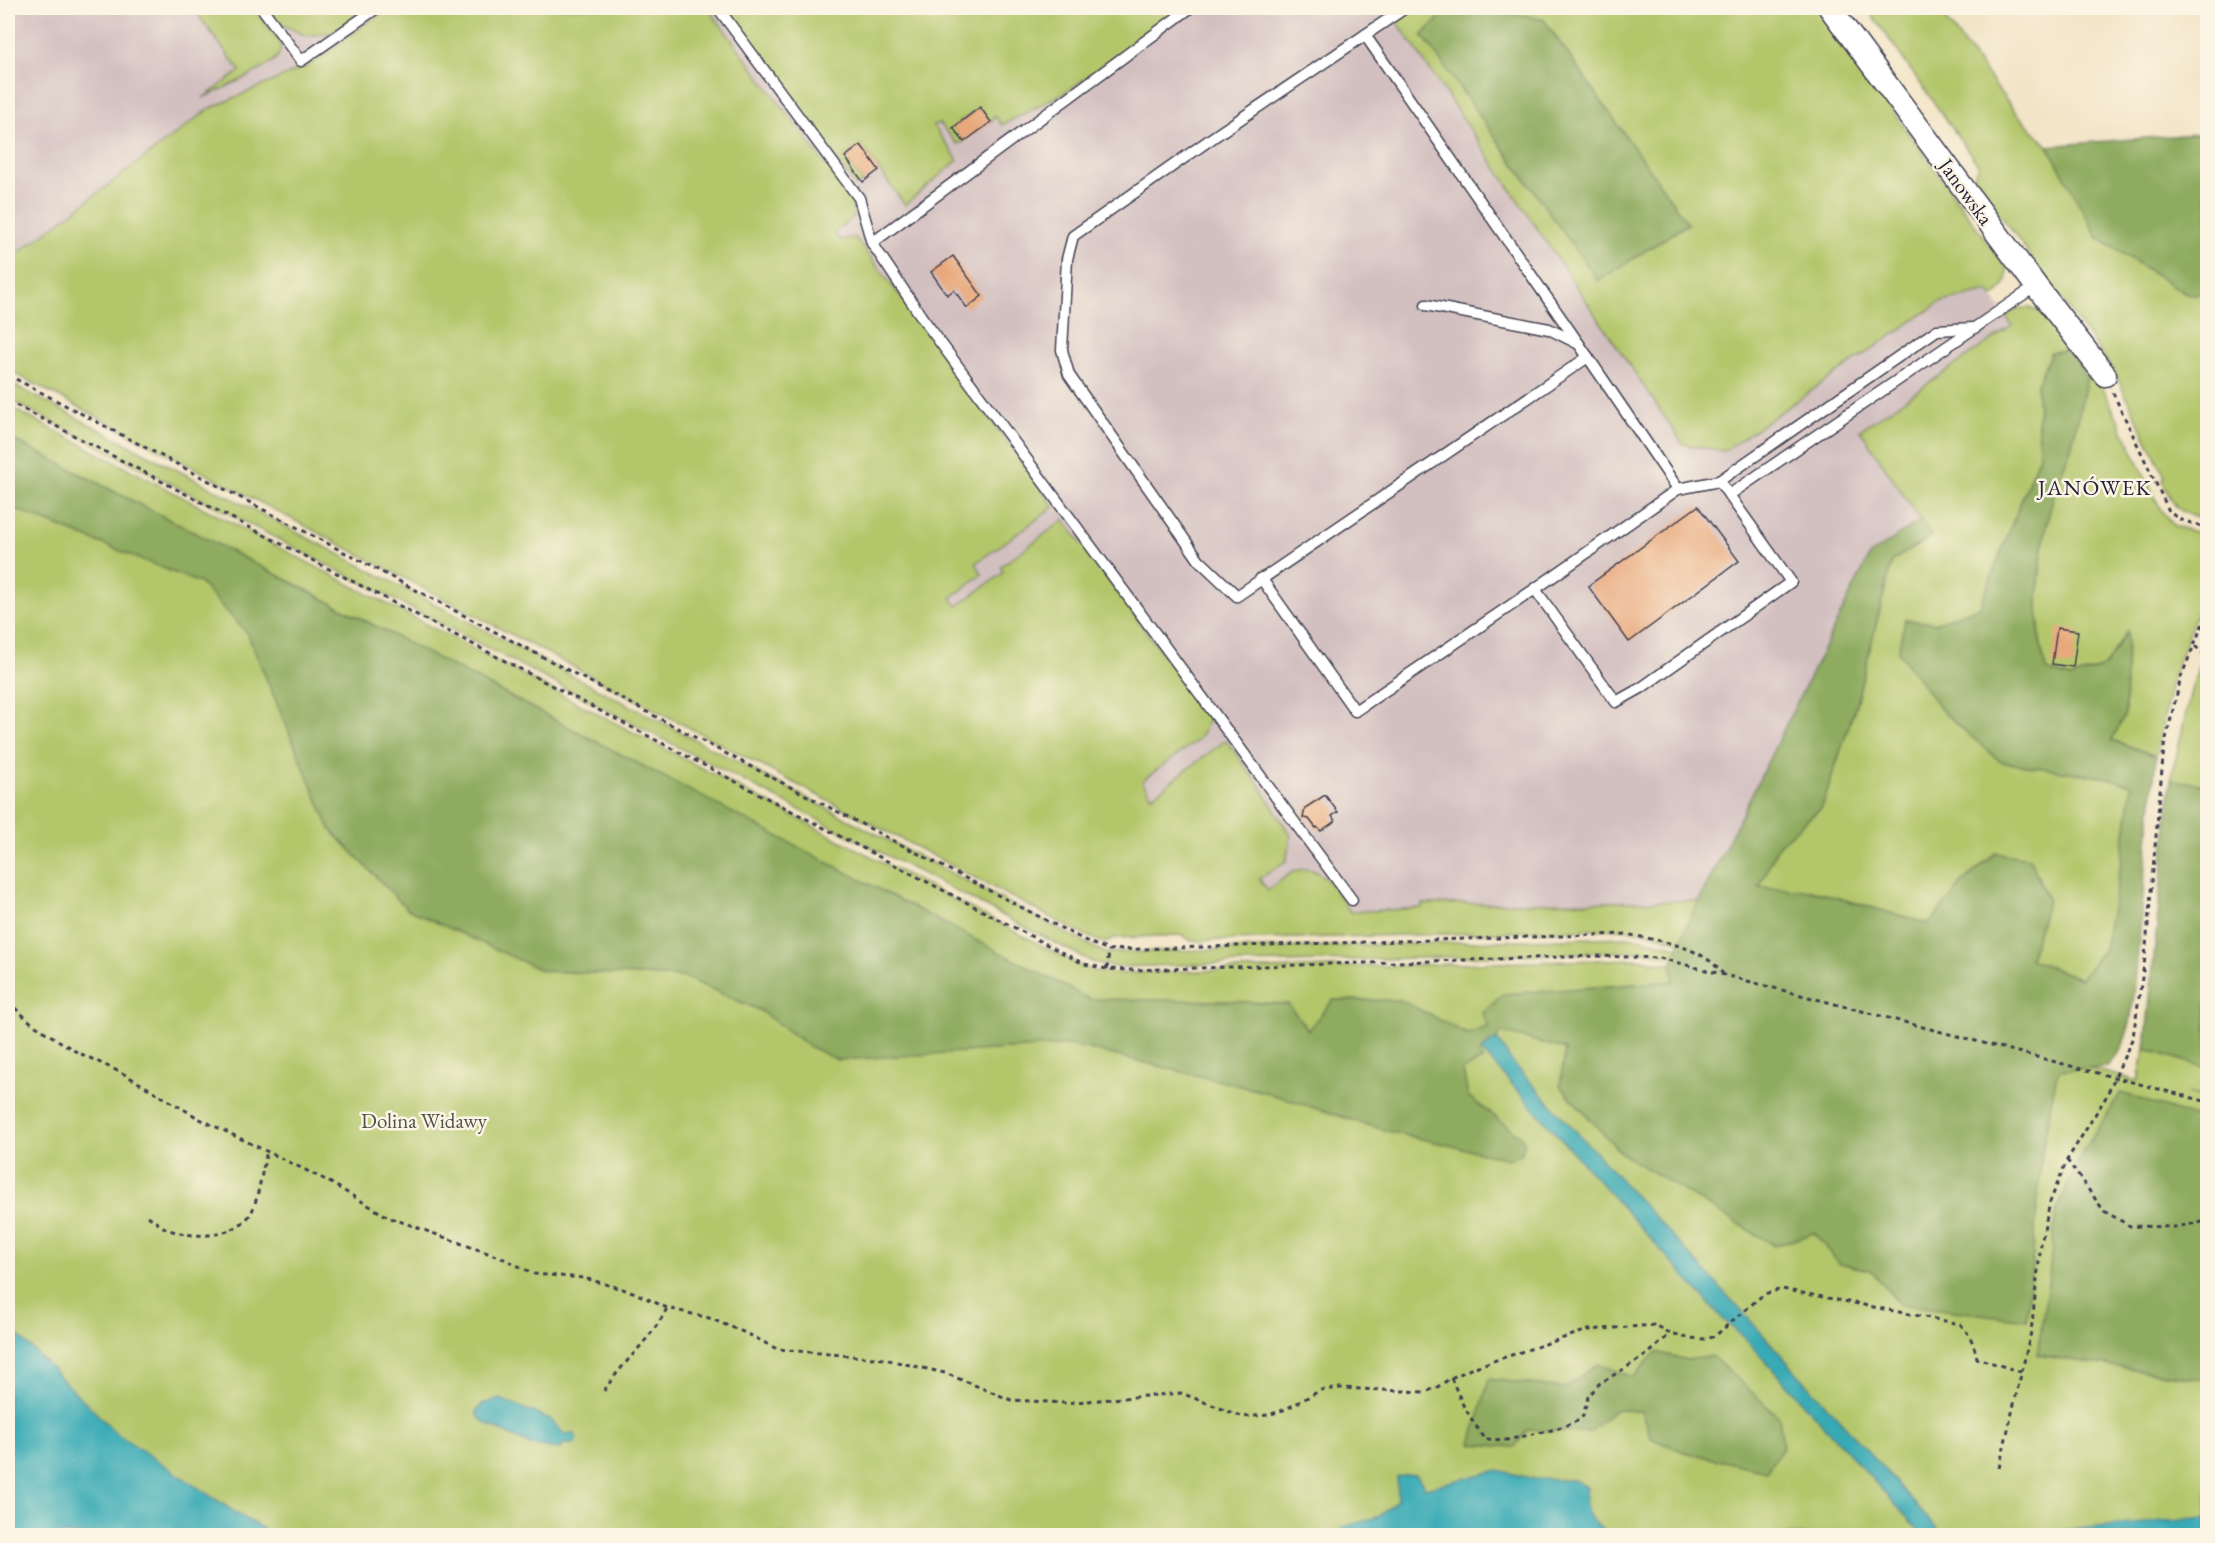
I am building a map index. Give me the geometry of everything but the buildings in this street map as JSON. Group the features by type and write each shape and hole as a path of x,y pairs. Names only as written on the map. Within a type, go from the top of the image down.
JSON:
{"street":[{"name":"Janowska","path":"1830,8 2036,286 2105,375"}],"lane":[{"path":"262,8 301,61 377,8"},
{"path":"718,8 860,198 872,243 923,318 1352,900"},
{"path":"872,243 1190,8"},
{"path":"1405,8 1218,134 1073,236 1067,259 1062,350 1069,375 1199,560 1237,596 1588,357"},
{"path":"1365,35 1678,489"},
{"path":"1729,495 2036,286"},
{"path":"1426,305 1549,329 1580,344"},
{"path":"1261,578 1355,711 1678,489 1719,481 1937,330 1974,328"},
{"path":"1535,589 1616,702 1641,688 1791,582 1719,481"}],"path":[{"path":"8,375 895,842 1088,942 1109,950 1626,934 1683,946 1716,964 1725,975"},
{"path":"2105,375 2169,511 2178,519 2208,528"},
{"path":"8,401 1084,964 1107,969 1131,970 1624,956 1660,958 2208,1102"},
{"path":"1999,1468 2031,1332 2041,1244 2050,1202 2067,1160 2115,1079 2133,1037 2140,992 2164,747 2181,677 2208,611"},
{"path":"2195,646 2208,658"},
{"path":"1107,969 1109,950"},
{"path":"8,1004 34,1025 75,1051 124,1074 200,1119 326,1180 388,1217 507,1260 534,1274 584,1278 633,1292 667,1308 709,1318 777,1349 884,1359 945,1373 1011,1401 1064,1403 1181,1392 1243,1417 1268,1415 1321,1390 1340,1388 1424,1392 1475,1367 1588,1330 1656,1325 1670,1334 1706,1339 1724,1329 1764,1293 1782,1288 1960,1324 1975,1346 1977,1358 2021,1372"},
{"path":"148,1216 166,1229 195,1236 220,1233 237,1227 251,1214 267,1152"},
{"path":"2067,1160 2104,1211 2130,1226 2175,1227 2208,1221"},
{"path":"604,1391 616,1372 658,1326 667,1308"},
{"path":"1450,1378 1484,1439 1507,1440 1556,1429 1577,1421 1583,1416 1588,1397 1599,1384 1648,1354 1670,1334"}],"shaded area":[{"path":"8,8 1388,8 1724,451 1939,303 1988,291 2013,326 1860,430 1921,520 1870,555 1701,901 1422,904 1422,908 1094,925 8,360"}],"green space":[{"path":"193,8 254,8 280,42 279,54 266,66 203,98 240,71"},
{"path":"267,8 367,8 334,32 306,36 279,23"},
{"path":"388,8 708,8 851,198 854,216 834,233 840,240 855,237 920,322 1054,507 976,563 982,574 951,598 957,606 1003,573 1001,566 1064,520 1203,708 1209,720 1199,739 1142,781 1152,796 1226,740 1260,786 1291,836 1286,861 1259,879 1268,890 1291,873 1301,869 1319,873 1326,879 1350,912 1422,908 1422,904 1701,901 1681,942 1645,932 1619,929 1191,941 1183,935 1114,938 1104,943 1080,933 8,370 8,261 209,109 307,66"},
{"path":"726,8 1181,8 1069,90 1002,125 995,116 991,122 980,107 953,127 964,142 957,144 939,123 933,125 958,160 905,205 861,145 845,157 863,182 856,186"},
{"path":"1411,8 1818,8 2007,269 2004,285 1993,297 1988,291 1939,303 1724,451 1683,444 1396,20"},
{"path":"1450,8 1491,8 1544,20 1688,224 1598,281 1422,35"},
{"path":"1867,8 1937,8 2012,108 2048,146 2098,238 2186,294 2207,293 2207,520 2188,514 2174,504 2162,480 2165,477 2115,373 1973,177 1979,166"},
{"path":"2207,133 2207,293 2186,294 2098,238 2048,146"},
{"path":"2018,308 2031,308 2041,313 2068,350 2051,352 2037,384 2039,455 1980,607 1935,623 1905,620 2108,778 2132,785 2120,870 2104,949 2081,979 2030,959 2048,899 2029,858 1995,853 1963,882 1930,924 1810,890 1759,887 1779,844 1822,807 1856,704 1892,561 1931,536 1860,430 2012,326 2006,316"},
{"path":"2068,350 2087,377 2071,447 2053,497 2044,540 2038,605 2041,649 2046,670 2070,678 2104,667 2127,631 2125,715 2112,740 2156,756 2130,1023 2122,1048 2107,1067 2060,1070 2056,1078 2042,1151 2027,1320 1899,1304 1871,1270 1839,1264 1814,1233 1775,1246 1622,1154 1560,1086 1565,1049 1501,1032 1497,1039 1481,1050 1482,1060 1463,1070 1468,1096 1520,1136 1525,1143 1521,1155 1509,1159 1387,1131 1261,1091 1072,1045 838,1060 810,1047 759,1010 684,977 543,971 407,909 330,829 247,633 200,583 18,510 8,511 8,437 320,597 1089,999 1288,1004 1308,1030 1333,1000 1401,1000 1467,1034 1488,1027 1483,1013 1503,994 1674,981 1672,964 1687,925 1870,555 1921,520 1932,536 1892,561 1856,704 1822,807 1779,844 1759,887 1810,890 1929,924 1963,882 1996,853 2029,858 2048,899 2030,959 2081,979 2104,949 2120,870 2132,785 2108,778 2001,762 1944,713 1898,652 1905,620 1935,623 1980,607 2039,455 2037,384 2051,352"},
{"path":"2094,376 2097,384 2101,384 2161,510 2174,526 2207,535 2207,584 2173,676 2156,756 2112,740 2127,632 2104,667 2070,678 2046,670 2041,649 2038,605 2044,540 2053,497 2073,440 2087,377"},
{"path":"8,382 1105,953 1626,937 1679,947 1675,957 1646,952 1622,952 1116,967 1092,962 8,399"},
{"name":"Dolina Widawy","path":"8,406 1094,971 1118,973 1638,959 1672,964 1674,981 1743,975 2138,1081 2145,1049 2207,1068 2207,1098 2187,1093 2208,1099 2207,1535 8,1535 8,440 320,597 8,437"},
{"path":"2207,645 2207,785 2171,780 2192,686"},
{"path":"2171,780 2207,785 2207,1068 2145,1049"},
{"path":"2121,1093 2207,1121 2207,1380 2037,1355 2056,1212 2082,1153"},
{"path":"1656,1352 1687,1360 1712,1356 1779,1417 1783,1447 1766,1471 1684,1452 1651,1438 1641,1411 1615,1410 1590,1432 1527,1430 1515,1447 1471,1444 1489,1379 1565,1388 1598,1364 1633,1377"}],"water":[{"path":"1497,1039 1513,1063 1737,1306 1943,1535 1923,1535 1746,1340 1723,1319 1481,1050"},
{"path":"8,1325 116,1433 244,1518 274,1535 8,1535"},
{"path":"500,1399 550,1419 564,1434 573,1433 577,1438 574,1444 564,1444 560,1449 531,1445 487,1424 478,1417 476,1412 482,1404"},
{"path":"1498,1470 1534,1479 1574,1480 1587,1487 1586,1503 1589,1516 1611,1535 1340,1535 1343,1527 1380,1516 1398,1499 1397,1477 1416,1474 1425,1488"},
{"path":"2207,1517 2207,1535 2012,1535"}],"district":[{"name":"JANÓWEK","path":"2095,487"}]}
